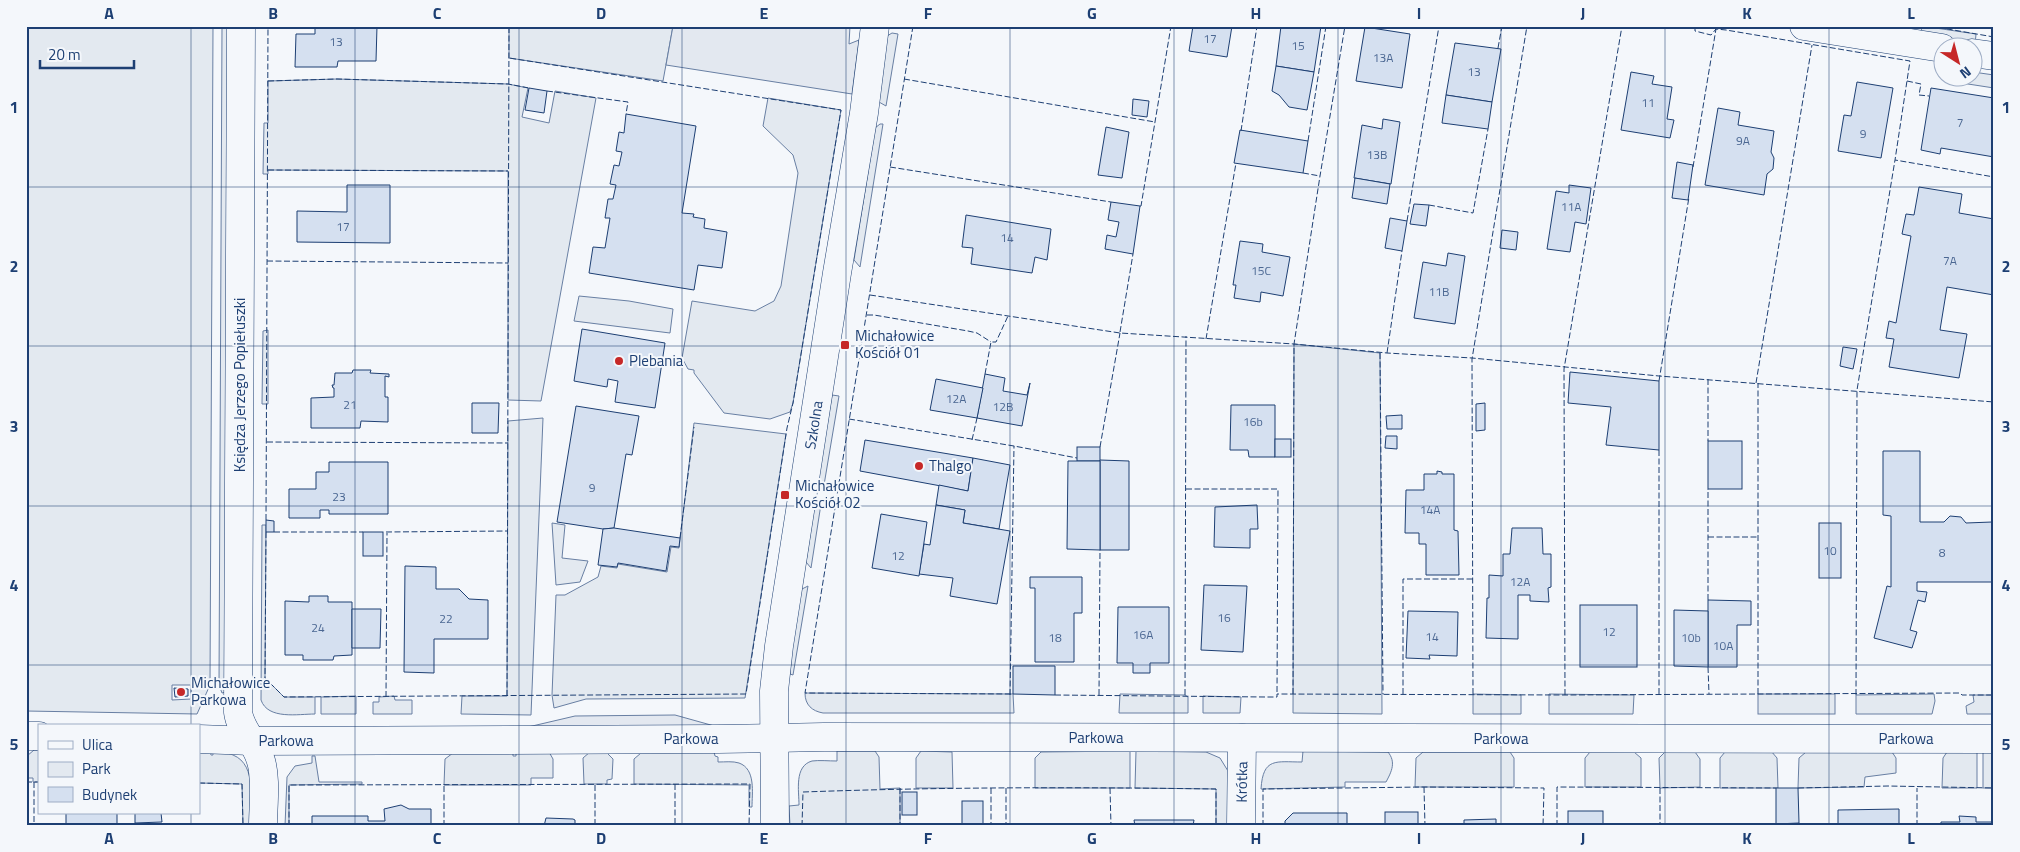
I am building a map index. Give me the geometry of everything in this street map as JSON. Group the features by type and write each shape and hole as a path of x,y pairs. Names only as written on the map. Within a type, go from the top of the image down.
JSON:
{"street":[{"name":"Księdza Jerzego Popiełuszki","path":"241,26 238,712 240,720 261,759 263,768 263,826"},
{"name":"Szkolna","path":"776,826 774,690 779,646 864,113 875,26"},
{"path":"1804,26 1932,46"},
{"name":"Parkowa","path":"200,739 252,741 775,738 1994,739"},
{"name":"Krótka","path":"1241,826 1242,738"}],"green space":[{"path":"26,26 213,26 210,685 197,714 26,711","holes":["172,685 191,685 191,699 172,700"]},
{"path":"222,26 229,26 226,692 222,693 219,685"},
{"path":"509,26 673,26 663,81 509,58"},
{"path":"1922,26 1976,34 1976,38 1932,38 1932,40 1920,38"},
{"path":"892,33 898,34 886,106 879,102 887,36"},
{"path":"1982,73 1994,75 1994,88 1982,86"},
{"path":"337,79 508,84 528,88 522,117 549,123 555,91 596,98 541,401 508,400 508,171 268,170 268,174 263,174 264,123 268,123 268,81"},
{"path":"768,98 841,110 793,403 790,412 770,419 724,413 694,373 694,370 688,369 682,358 692,301 755,311 774,301 781,286 798,173 793,155 763,126"},
{"path":"883,124 860,267 854,260 875,128"},
{"path":"579,296 629,301 673,309 670,333 574,321"},
{"path":"268,330 268,404 262,404 263,331"},
{"path":"1294,344 1380,353 1382,714 1293,713"},
{"path":"832,395 839,396 824,485 818,478"},
{"path":"543,418 531,715 461,714 462,696 507,696 508,421"},
{"path":"694,423 786,434 745,698 586,699 554,708 552,695 556,595 565,595 598,577 601,566 617,568 618,564 667,572 671,547 679,548"},
{"path":"821,504 811,568 806,562 814,508"},
{"path":"552,523 565,525 562,558 588,561 580,582 556,585"},
{"path":"262,525 266,525 265,678 284,697 315,697 315,714 292,715 277,713 270,711 261,700"},
{"path":"808,586 793,675 790,674 792,646 800,590"},
{"path":"805,693 1013,694 1014,713 823,713 810,707 806,701"},
{"path":"1120,694 1185,695 1188,697 1188,713 1119,713"},
{"path":"1473,694 1521,695 1521,714 1473,714"},
{"path":"1549,694 1634,695 1633,714 1549,714"},
{"path":"1758,694 1835,694 1835,714 1758,714"},
{"path":"1934,694 1935,701 1932,714 1856,714 1856,695"},
{"path":"1973,695 1994,695 1994,714 1967,714 1966,706 1974,702"},
{"path":"356,696 356,714 321,714 321,697"},
{"path":"394,696 395,700 412,700 412,714 373,714 373,702 379,702 379,697"},
{"path":"1203,696 1241,697 1240,713 1203,713"},
{"path":"34,750 38,750 38,782 33,782 33,778 27,778 27,756"},
{"path":"837,751 875,751 879,757 880,789 900,788 900,826 790,826 789,806 799,805 798,786 802,768 812,761 837,761"},
{"path":"921,751 952,752 953,788 916,788 916,758"},
{"path":"1130,751 1130,788 1035,788 1035,758 1041,752"},
{"path":"1136,751 1206,752 1220,758 1228,771 1229,826 1216,826 1216,789 1135,788"},
{"path":"1303,751 1388,752 1392,759 1392,767 1386,782 1345,782 1345,787 1261,789 1262,779 1268,766 1278,762 1302,762"},
{"path":"1771,751 1777,758 1778,788 1720,788 1720,758 1725,752"},
{"path":"200,752 210,752 211,755 213,755 213,752 231,754 241,760 246,767 251,786 250,826 243,826 242,784 200,783"},
{"path":"549,752 553,759 553,778 531,778 531,785 444,785 445,759 453,753 513,753 513,756 516,756 516,753"},
{"path":"590,752 607,753 613,759 612,779 607,780 607,784 584,784 583,758"},
{"path":"714,752 715,756 718,757 718,762 739,763 748,770 752,782 752,807 749,807 749,785 634,784 634,759 641,753"},
{"path":"1423,752 1510,752 1514,758 1514,787 1415,787 1416,758"},
{"path":"1590,752 1634,752 1641,758 1641,787 1585,787 1585,758"},
{"path":"1665,752 1695,752 1700,759 1700,787 1660,788 1659,758"},
{"path":"1806,752 1892,752 1896,758 1896,773 1865,777 1864,787 1798,788 1799,758"},
{"path":"1947,752 1977,752 1977,788 1942,788 1943,758"},
{"path":"1983,752 1994,752 1994,788 1983,788"},
{"path":"312,756 315,756 319,782 362,782 362,784 289,785 289,826 285,826 287,777 295,766 312,763"}],"shaded area":[{"path":"673,26 850,26 849,44 859,40 852,94 666,65"},
{"path":"675,715 718,727 528,727 575,716"}],"building":[{"path":"315,26 377,26 376,61 338,61 337,67 295,67 296,34 315,34"},
{"path":"1193,26 1232,26 1227,57 1189,51"},
{"path":"1281,26 1321,26 1314,72 1276,66"},
{"path":"1365,27 1410,34 1402,88 1356,81"},
{"path":"1455,43 1501,49 1492,102 1446,95"},
{"path":"1276,66 1314,72 1307,110 1289,107 1279,95 1272,91"},
{"path":"1631,72 1654,76 1652,84 1672,87 1667,119 1674,120 1670,138 1621,130"},
{"path":"1857,82 1893,88 1881,158 1838,151 1844,115 1851,116"},
{"path":"529,88 547,91 544,113 525,110"},
{"path":"1931,88 1994,98 1994,157 1941,148 1940,154 1921,150"},
{"path":"1446,95 1492,102 1488,129 1442,123"},
{"path":"1133,99 1149,101 1147,117 1132,115"},
{"path":"1718,108 1740,112 1738,125 1774,131 1771,152 1774,158 1773,169 1767,174 1764,195 1705,185"},
{"path":"626,114 696,126 682,213 694,214 693,217 705,219 704,228 727,232 722,268 698,265 694,290 589,273 593,247 605,248 610,218 605,218 608,199 613,199 616,185 610,184 614,165 619,166 622,152 616,151 619,132 624,133"},
{"path":"1383,119 1400,122 1391,184 1354,178 1362,125 1382,129"},
{"path":"1106,127 1129,132 1122,178 1098,175"},
{"path":"1240,130 1308,141 1303,173 1234,163"},
{"path":"1677,162 1693,165 1688,200 1672,198"},
{"path":"1355,178 1390,184 1387,204 1352,198"},
{"path":"347,185 390,185 390,243 297,242 297,211 347,212"},
{"path":"1569,185 1591,188 1586,224 1575,222 1570,252 1547,249 1556,191 1569,193"},
{"path":"1919,187 1962,194 1959,213 1994,219 1994,295 1947,287 1940,330 1967,334 1959,378 1889,367 1894,339 1886,338 1889,321 1896,323 1911,236 1902,234 1906,214 1914,215"},
{"path":"1111,202 1140,206 1133,254 1105,249 1107,235 1116,237 1119,222 1108,220"},
{"path":"1414,204 1429,205 1426,226 1410,224"},
{"path":"966,215 1051,229 1047,260 1035,257 1032,273 971,264 973,248 962,247"},
{"path":"1390,218 1407,221 1402,251 1385,248"},
{"path":"1502,230 1518,232 1516,250 1500,248"},
{"path":"1240,241 1263,244 1262,252 1290,257 1283,296 1261,292 1260,302 1234,298 1236,285 1233,285"},
{"path":"1448,253 1465,256 1455,324 1414,318 1423,262 1446,266"},
{"name":"Plebania","path":"582,329 665,343 655,408 615,402 618,381 608,379 607,387 574,381"},
{"path":"1843,347 1857,349 1853,369 1840,366"},
{"path":"353,370 371,370 370,373 389,374 389,377 385,376 385,397 388,397 388,422 361,421 360,428 311,428 311,398 334,397 332,385 334,385 335,373 352,373"},
{"path":"1570,372 1659,381 1659,450 1606,445 1611,407 1568,403"},
{"path":"985,374 1005,378 1003,391 1027,395 1030,383 1022,426 977,418"},
{"path":"936,379 983,388 977,418 930,410"},
{"path":"472,403 499,403 498,433 472,433"},
{"path":"1485,403 1485,430 1476,431 1476,404"},
{"path":"1231,405 1275,405 1275,457 1249,457 1248,450 1230,450"},
{"path":"576,406 639,416 632,455 626,454 614,528 603,529 557,522"},
{"path":"1402,415 1402,429 1387,429 1386,416"},
{"path":"1386,436 1397,436 1397,449 1385,448"},
{"path":"1275,439 1291,439 1291,457 1275,457"},
{"path":"865,440 973,458 968,491 860,471"},
{"path":"1708,441 1742,441 1742,489 1708,489"},
{"path":"1077,447 1100,447 1100,461 1077,461"},
{"path":"1883,451 1920,451 1920,522 1944,522 1950,516 1961,517 1966,523 1992,522 1994,562 1992,564 1992,582 1917,582 1917,591 1927,592 1925,602 1918,600 1910,630 1917,632 1912,648 1874,638 1887,586 1891,587 1891,516 1883,515"},
{"path":"973,458 1010,465 999,529 963,523 965,510 936,505 939,485 968,491"},
{"path":"1100,460 1129,461 1129,550 1100,550"},
{"path":"1068,461 1100,461 1100,550 1067,549"},
{"path":"329,462 388,462 388,514 329,514 329,510 320,510 320,518 289,518 289,489 316,489 316,472 329,472"},
{"path":"1437,471 1442,472 1442,474 1454,474 1454,530 1458,531 1459,575 1426,575 1426,544 1419,544 1419,533 1405,533 1406,490 1424,490 1424,474 1437,474"},
{"path":"936,505 965,510 963,523 1010,531 997,604 950,596 953,578 919,574 924,544 930,545"},
{"path":"1257,505 1258,529 1250,529 1250,548 1214,547 1215,507"},
{"path":"881,514 927,522 919,576 872,568"},
{"path":"266,520 274,521 274,532 266,532"},
{"path":"1819,523 1841,523 1841,578 1819,578"},
{"path":"614,528 680,538 679,547 670,546 666,571 618,563 617,567 598,565 603,529"},
{"path":"1512,528 1542,528 1543,554 1551,554 1551,587 1548,588 1549,602 1530,601 1530,595 1518,595 1518,639 1486,638 1489,575 1503,576 1503,554 1510,554"},
{"path":"363,532 383,532 383,556 363,556"},
{"path":"405,566 436,567 436,589 459,589 469,599 488,600 488,639 434,639 434,673 404,672"},
{"path":"1030,577 1082,577 1082,613 1074,613 1074,662 1035,662 1035,588 1030,588"},
{"path":"1204,585 1247,586 1243,652 1201,650"},
{"path":"309,596 328,596 328,602 352,602 352,655 334,656 333,660 303,660 303,655 285,655 285,601 309,602"},
{"path":"1708,600 1751,601 1751,625 1737,625 1737,667 1708,667"},
{"path":"1580,605 1637,605 1637,667 1580,667"},
{"path":"1118,607 1169,607 1169,663 1150,663 1150,673 1133,673 1133,663 1117,663"},
{"path":"352,609 381,609 380,648 352,648"},
{"path":"1674,610 1708,611 1708,667 1674,666"},
{"path":"1408,611 1458,612 1457,656 1429,655 1430,659 1406,658"},
{"path":"1013,666 1055,666 1055,695 1013,694"},
{"name":"Michałowice Parkowa","path":"174,688 188,689 188,696 175,697"},
{"path":"1776,788 1798,788 1799,823 1776,824"},
{"path":"902,792 917,792 917,815 902,815"},
{"path":"962,801 983,801 983,826 962,826"},
{"path":"401,805 409,809 431,809 431,826 312,826 312,816 368,816 368,821 385,821 384,809"},
{"path":"1899,809 1899,826 1838,826 1838,810"},
{"path":"1568,811 1603,811 1603,826 1568,826"},
{"path":"1385,812 1418,812 1418,826 1385,826"},
{"path":"1293,813 1347,813 1347,826 1285,826 1285,821"},
{"path":"66,814 117,814 117,826 66,826"},
{"path":"135,814 161,814 162,822 135,823"},
{"path":"1959,816 1976,817 1976,822 1994,822 1994,826 1941,826 1941,822 1960,822"},
{"path":"546,818 573,819 575,820 575,826 544,826"},
{"path":"1496,819 1496,826 1464,826 1464,820"},
{"path":"1134,820 1194,820 1193,826 1135,826"}],"fence":[{"path":"266,520 268,26"},
{"path":"507,696 509,26"},
{"path":"913,26 805,693 1013,694"},
{"path":"1140,206 1171,26"},
{"path":"1241,131 1257,26"},
{"path":"1308,141 1326,26"},
{"path":"1293,694 1294,344 1345,26"},
{"path":"1407,221 1439,26"},
{"path":"1498,48 1502,26"},
{"path":"1473,694 1472,359 1527,26"},
{"path":"1565,695 1564,369 1622,26"},
{"path":"1695,26 1695,31 1711,35 1716,29 1726,30 1910,61 1895,160 1994,177"},
{"path":"1930,26 1994,37"},
{"path":"1992,36 1993,26"},
{"path":"1693,167 1716,29"},
{"path":"1756,383 1812,45"},
{"path":"266,532 265,678 284,697 746,694 787,428 793,403 841,110 509,58"},
{"path":"268,81 337,79 508,84 529,88"},
{"path":"904,79 1155,122"},
{"path":"1907,81 1921,84 1919,95 1929,96"},
{"path":"547,91 628,102 626,114"},
{"path":"1429,205 1473,213 1488,129"},
{"path":"1856,695 1857,390 1895,160"},
{"path":"1206,339 1236,163"},
{"path":"890,167 1111,202"},
{"path":"268,170 508,171"},
{"path":"1303,173 1320,176"},
{"path":"1659,381 1689,197"},
{"path":"1387,353 1402,251"},
{"path":"1120,332 1133,254"},
{"path":"267,261 508,263"},
{"path":"870,295 1120,333 1472,358 1659,376 1994,402"},
{"path":"867,315 968,331 977,333 991,342"},
{"path":"985,374 991,342 996,342 1008,316"},
{"path":"1100,447 1120,333"},
{"path":"1185,695 1186,336"},
{"path":"1380,353 1383,694"},
{"path":"1708,379 1708,441"},
{"path":"1758,383 1758,694"},
{"path":"972,440 977,418"},
{"path":"849,419 1077,458"},
{"path":"680,538 694,427"},
{"path":"267,442 508,443"},
{"path":"1010,695 1014,446"},
{"path":"1659,450 1659,694"},
{"path":"1186,489 1278,489 1277,694"},
{"path":"1708,489 1708,600"},
{"path":"386,532 508,531"},
{"path":"274,532 363,532"},
{"path":"386,697 387,533"},
{"path":"1708,537 1757,537"},
{"path":"1099,695 1100,550"},
{"path":"1403,694 1403,579 1473,579"},
{"path":"1708,667 1709,694"},
{"path":"1055,695 1265,697 1277,697 1277,694 1960,693 1962,695 1994,695"},
{"path":"26,782 38,782"},
{"path":"34,782 34,826"},
{"path":"200,783 242,784 243,826"},
{"path":"675,784 675,826"},
{"path":"289,826 289,785 750,784 749,826"},
{"path":"444,785 444,826"},
{"path":"595,785 595,826"},
{"path":"1798,788 1888,786 1994,788"},
{"path":"1424,787 1425,826"},
{"path":"1263,826 1263,789 1424,787 1544,788 1543,826"},
{"path":"1557,826 1557,787 1776,788"},
{"path":"900,788 900,826"},
{"path":"991,788 991,826"},
{"path":"1006,788 1006,826"},
{"path":"802,826 803,792 1061,788 1216,789 1216,826"},
{"path":"1110,788 1111,826"},
{"path":"1660,788 1660,826"},
{"path":"1917,788 1917,826"}],"place":[{"name":"Michałowice Kościół 01","path":"845,345"},
{"name":"Plebania","path":"619,361"},
{"name":"Thalgo","path":"919,466"},
{"name":"Michałowice Kościół 02","path":"785,495"},
{"name":"Michałowice Parkowa","path":"181,692"}]}
